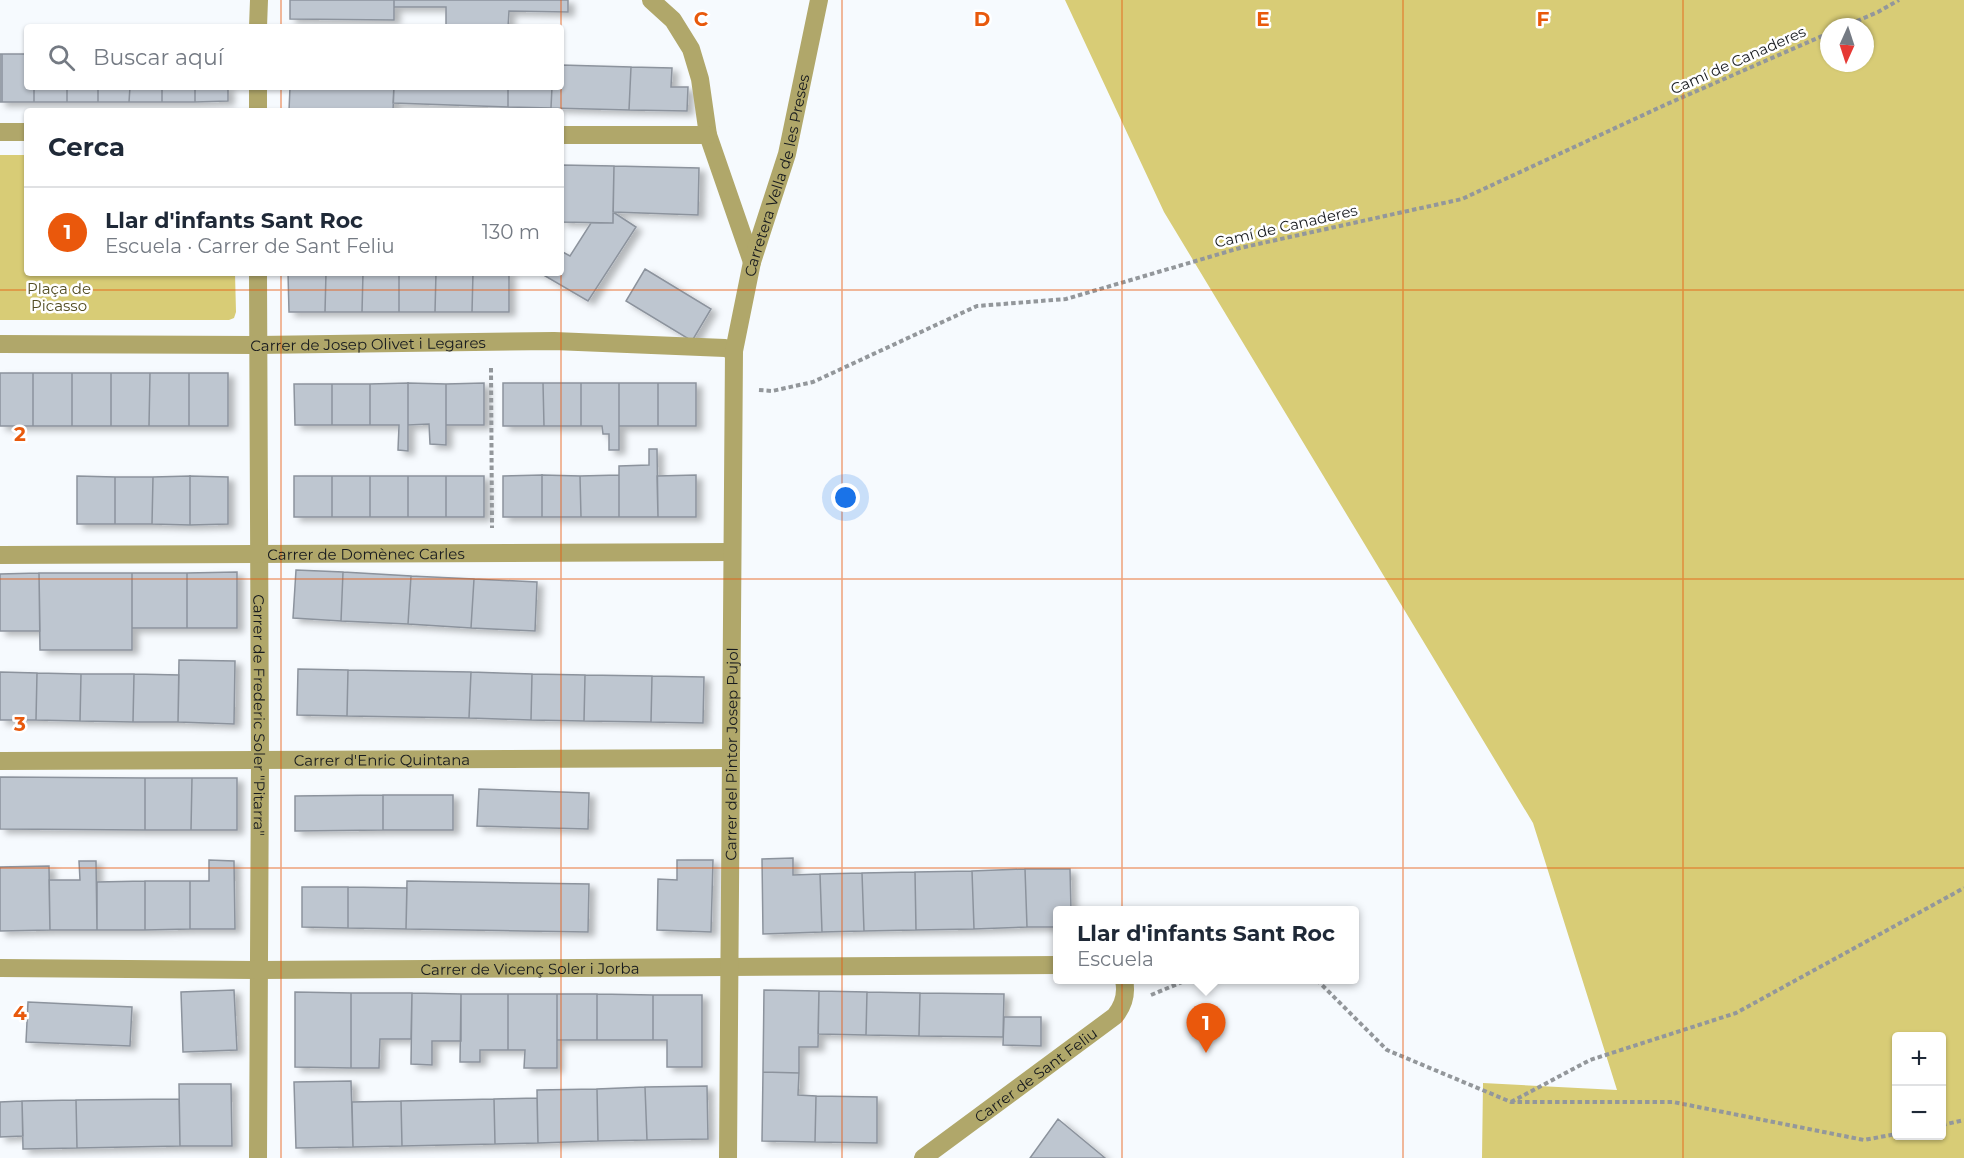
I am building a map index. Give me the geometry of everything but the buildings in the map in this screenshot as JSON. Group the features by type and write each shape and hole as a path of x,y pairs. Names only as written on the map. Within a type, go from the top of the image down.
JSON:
{"street":[{"path":"258,24 259,0"},
{"path":"651,0 673,20 691,49 700,79 708,135 752,262"},
{"name":"Carretera Vella de les Preses","path":"734,351 752,262 787,154 819,0"},
{"path":"258,90 258,108"},
{"path":"0,132 24,132"},
{"path":"564,135 708,135"},
{"name":"Carrer de Frederic Soler \"Pitarra\"","path":"258,276 260,760 258,1158"},
{"name":"Carrer de Josep Olivet i Legares","path":"0,344 258,345 598,342 725,348 734,351"},
{"name":"Carrer del Pintor Josep Pujol","path":"729,1158 734,351"},
{"name":"Carrer de Domènec Carles","path":"0,555 732,552"},
{"name":"Carrer d'Enric Quintana","path":"0,761 730,758"},
{"name":"Carrer de Vicenç Soler i Jorba","path":"0,969 259,970 1053,965"},
{"path":"1122,1007 1126,994 1125,984"},
{"name":"Carrer de Sant Feliu","path":"923,1158 1115,1016 1122,1007"}],"path":[{"path":"1864,18 1899,0"},
{"name":"Camí de Canaderes","path":"734,389 772,390 813,382 977,306 1066,299 1240,248 1462,199 1667,104 1820,37"},
{"path":"491,342 492,553"},
{"path":"1511,1102 1590,1060 1736,1013 1964,888"},
{"path":"1122,1007 1177,984"},
{"path":"1321,984 1387,1050 1511,1102 1673,1102 1864,1140 1892,1135"},
{"path":"1946,1124 1964,1120"}],"green space":[{"path":"1065,0 1964,0 1964,1158 1482,1158 1483,1083 1617,1090 1533,823 1164,212"},
{"name":"Plaça de Picasso","path":"0,155 24,155 24,276 235,276 236,312 234,318 229,320 0,320"}],"place":[{"name":"Llar d'infants Sant Roc","path":"1206,1053"}]}
